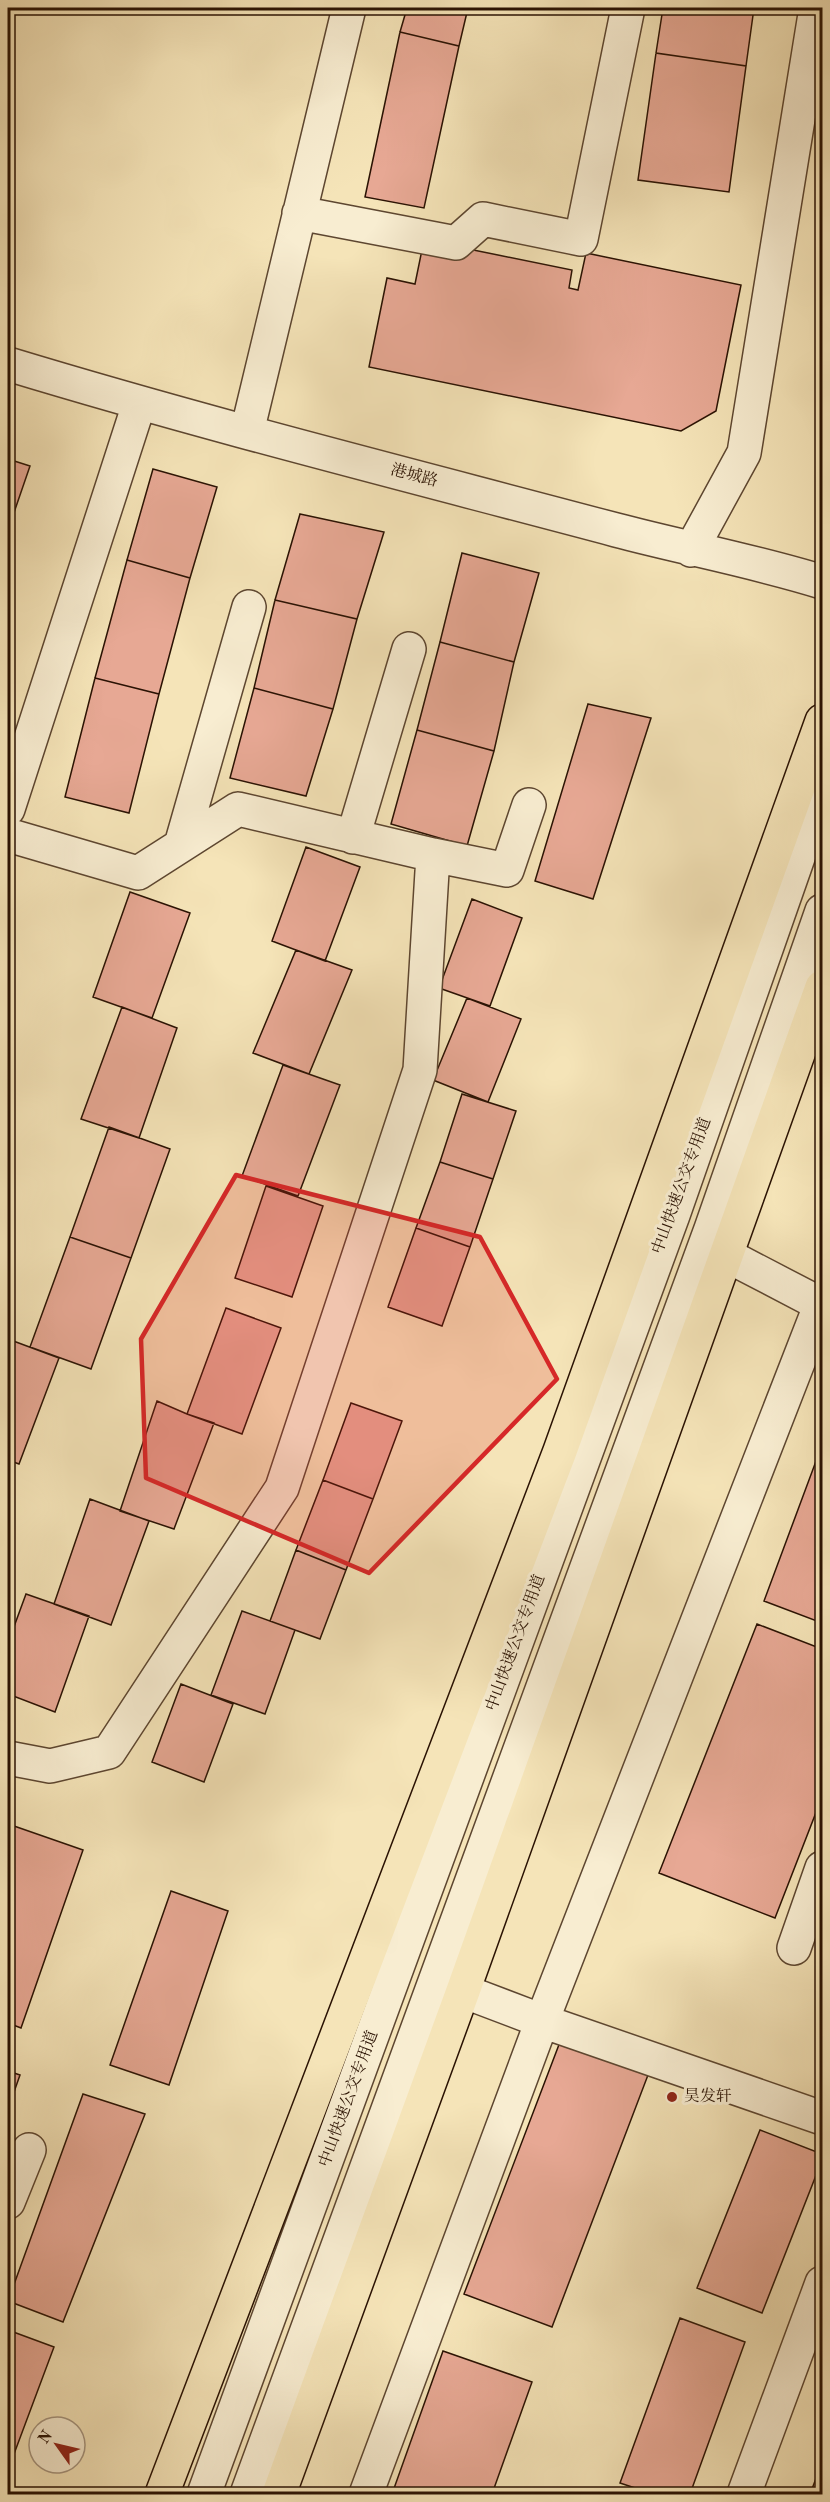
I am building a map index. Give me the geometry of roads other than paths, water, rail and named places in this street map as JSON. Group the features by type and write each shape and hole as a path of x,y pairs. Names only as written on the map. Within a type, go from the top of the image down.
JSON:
{"main road":[{"path":"162,2494 560,1451 822,721"},
{"path":"279,2494 728,1256 822,987"}],"street":[{"path":"247,432 349,8"},
{"path":"299,213 456,243 483,219 581,239 628,8"},
{"path":"691,550 744,453 816,8"},
{"name":"港城路","path":"8,364 139,404 691,550 797,574 822,582"},
{"path":"8,809 139,404"},
{"path":"181,845 249,607"},
{"path":"353,837 409,649"},
{"name":"中山快速公交专用道","path":"204,2494 673,1215 822,789"},
{"path":"8,835 138,873 238,809 353,837 507,870 529,805"},
{"path":"8,1758 50,1766 109,1752 282,1488 420,1070 433,855"},
{"path":"247,2494 707,1240 822,911"},
{"path":"366,2494 542,2020 822,1304 728,1256"},
{"path":"794,1948 822,1868"},
{"path":"463,1991 822,2118"},
{"path":"8,2202 29,2150"},
{"path":"744,2494 822,2283"}],"place":[{"name":"昊发轩","path":"672,2097"}]}
